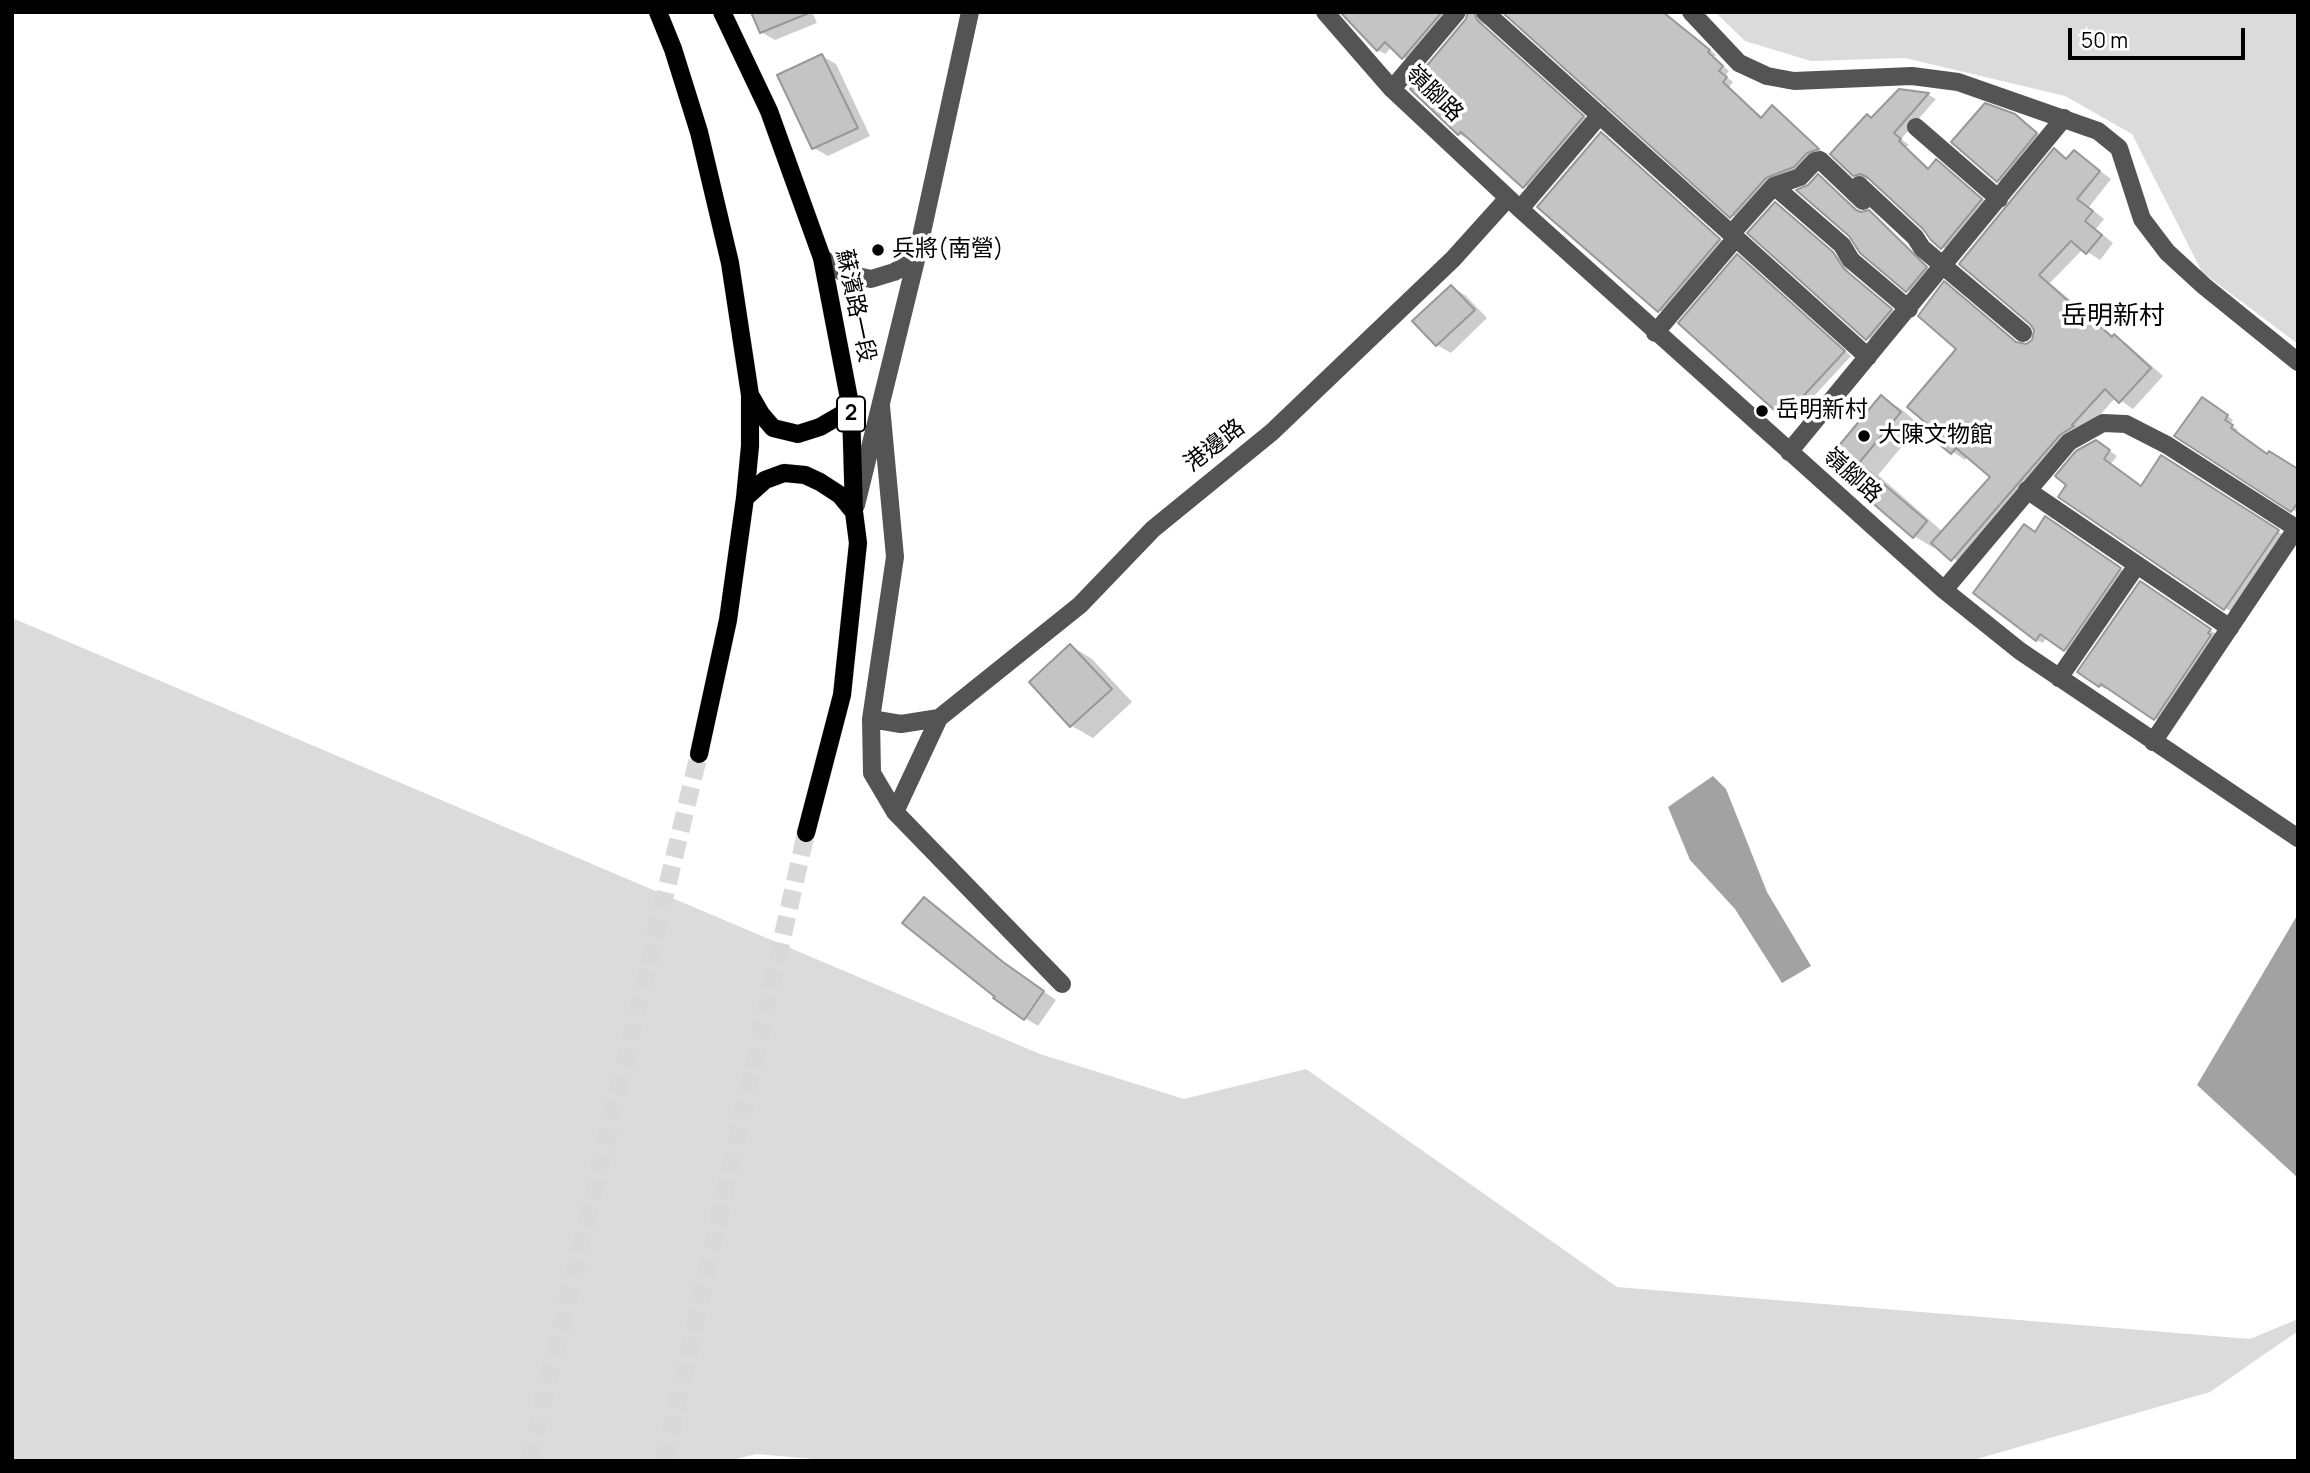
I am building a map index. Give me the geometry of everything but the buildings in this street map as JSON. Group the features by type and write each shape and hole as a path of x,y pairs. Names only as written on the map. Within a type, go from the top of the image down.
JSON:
{"main road":[{"path":"657,12 673,49 699,132 730,263 750,396 750,446 745,498 728,620 699,754"},
{"name":"蘇濱路一段","path":"722,12 769,111 822,258 851,409 854,512 858,543 842,695 806,833"},
{"path":"750,396 773,428 798,434 820,426 851,409"},
{"path":"745,498 765,480 784,473 805,475 840,495 854,512"}],"street":[{"path":"854,512 916,260 970,12"},
{"name":"嶺腳路","path":"1325,12 1392,89 1514,204 1944,590 1993,631 2059,678 2298,838"},
{"path":"1392,89 1457,12"},
{"path":"1485,12 1868,357"},
{"path":"1691,12 1739,63 1768,76 1794,81 1934,78 1973,86 2098,131 2119,148 2142,219 2167,252 2204,286 2298,362"},
{"name":"港邊路","path":"939,718 1080,605 1153,529 1272,432 1514,204 1600,116"},
{"path":"1789,452 2064,118"},
{"path":"1916,127 1999,199"},
{"path":"1655,332 1774,186 1800,177 1815,161 1820,160 1884,220"},
{"path":"1774,186 1842,245 1851,260 1909,309"},
{"path":"1859,186 1915,236 1922,248 2024,333"},
{"path":"822,258 844,273 871,279 894,272 916,260"},
{"path":"881,406 895,557 872,719 872,773 895,811 1062,984"},
{"path":"1944,590 2069,442 2103,423 2119,422 2167,445 2297,527 2153,743"},
{"path":"2027,490 2230,628"},
{"path":"2059,678 2137,565"},
{"path":"872,719 901,724 939,718"},
{"path":"895,811 939,718"}],"shaded area":[{"path":"1715,12 2298,12 2298,344 2202,272 2132,134 2065,96 1905,58 1811,61 1745,41"},
{"path":"12,618 1040,1054 1184,1099 1306,1069 1617,1287 2250,1339 2298,1319 2298,1331 2210,1392 1970,1461 837,1461 756,1454 729,1461 12,1461"},
{"path":"1713,776 1726,789 1767,892 1811,966 1782,983 1735,909 1690,860 1668,807"},
{"path":"2298,914 2298,1178 2197,1085"}],"tunnel":[{"path":"529,1461 699,754"},
{"path":"664,1461 806,833"}],"place":[{"name":"兵將(南營)","path":"878,250"},
{"name":"岳明新村","path":"1762,411"},
{"name":"大陳文物館","path":"1864,436"}],"district":[{"name":"岳明新村","path":"2113,317"}]}
